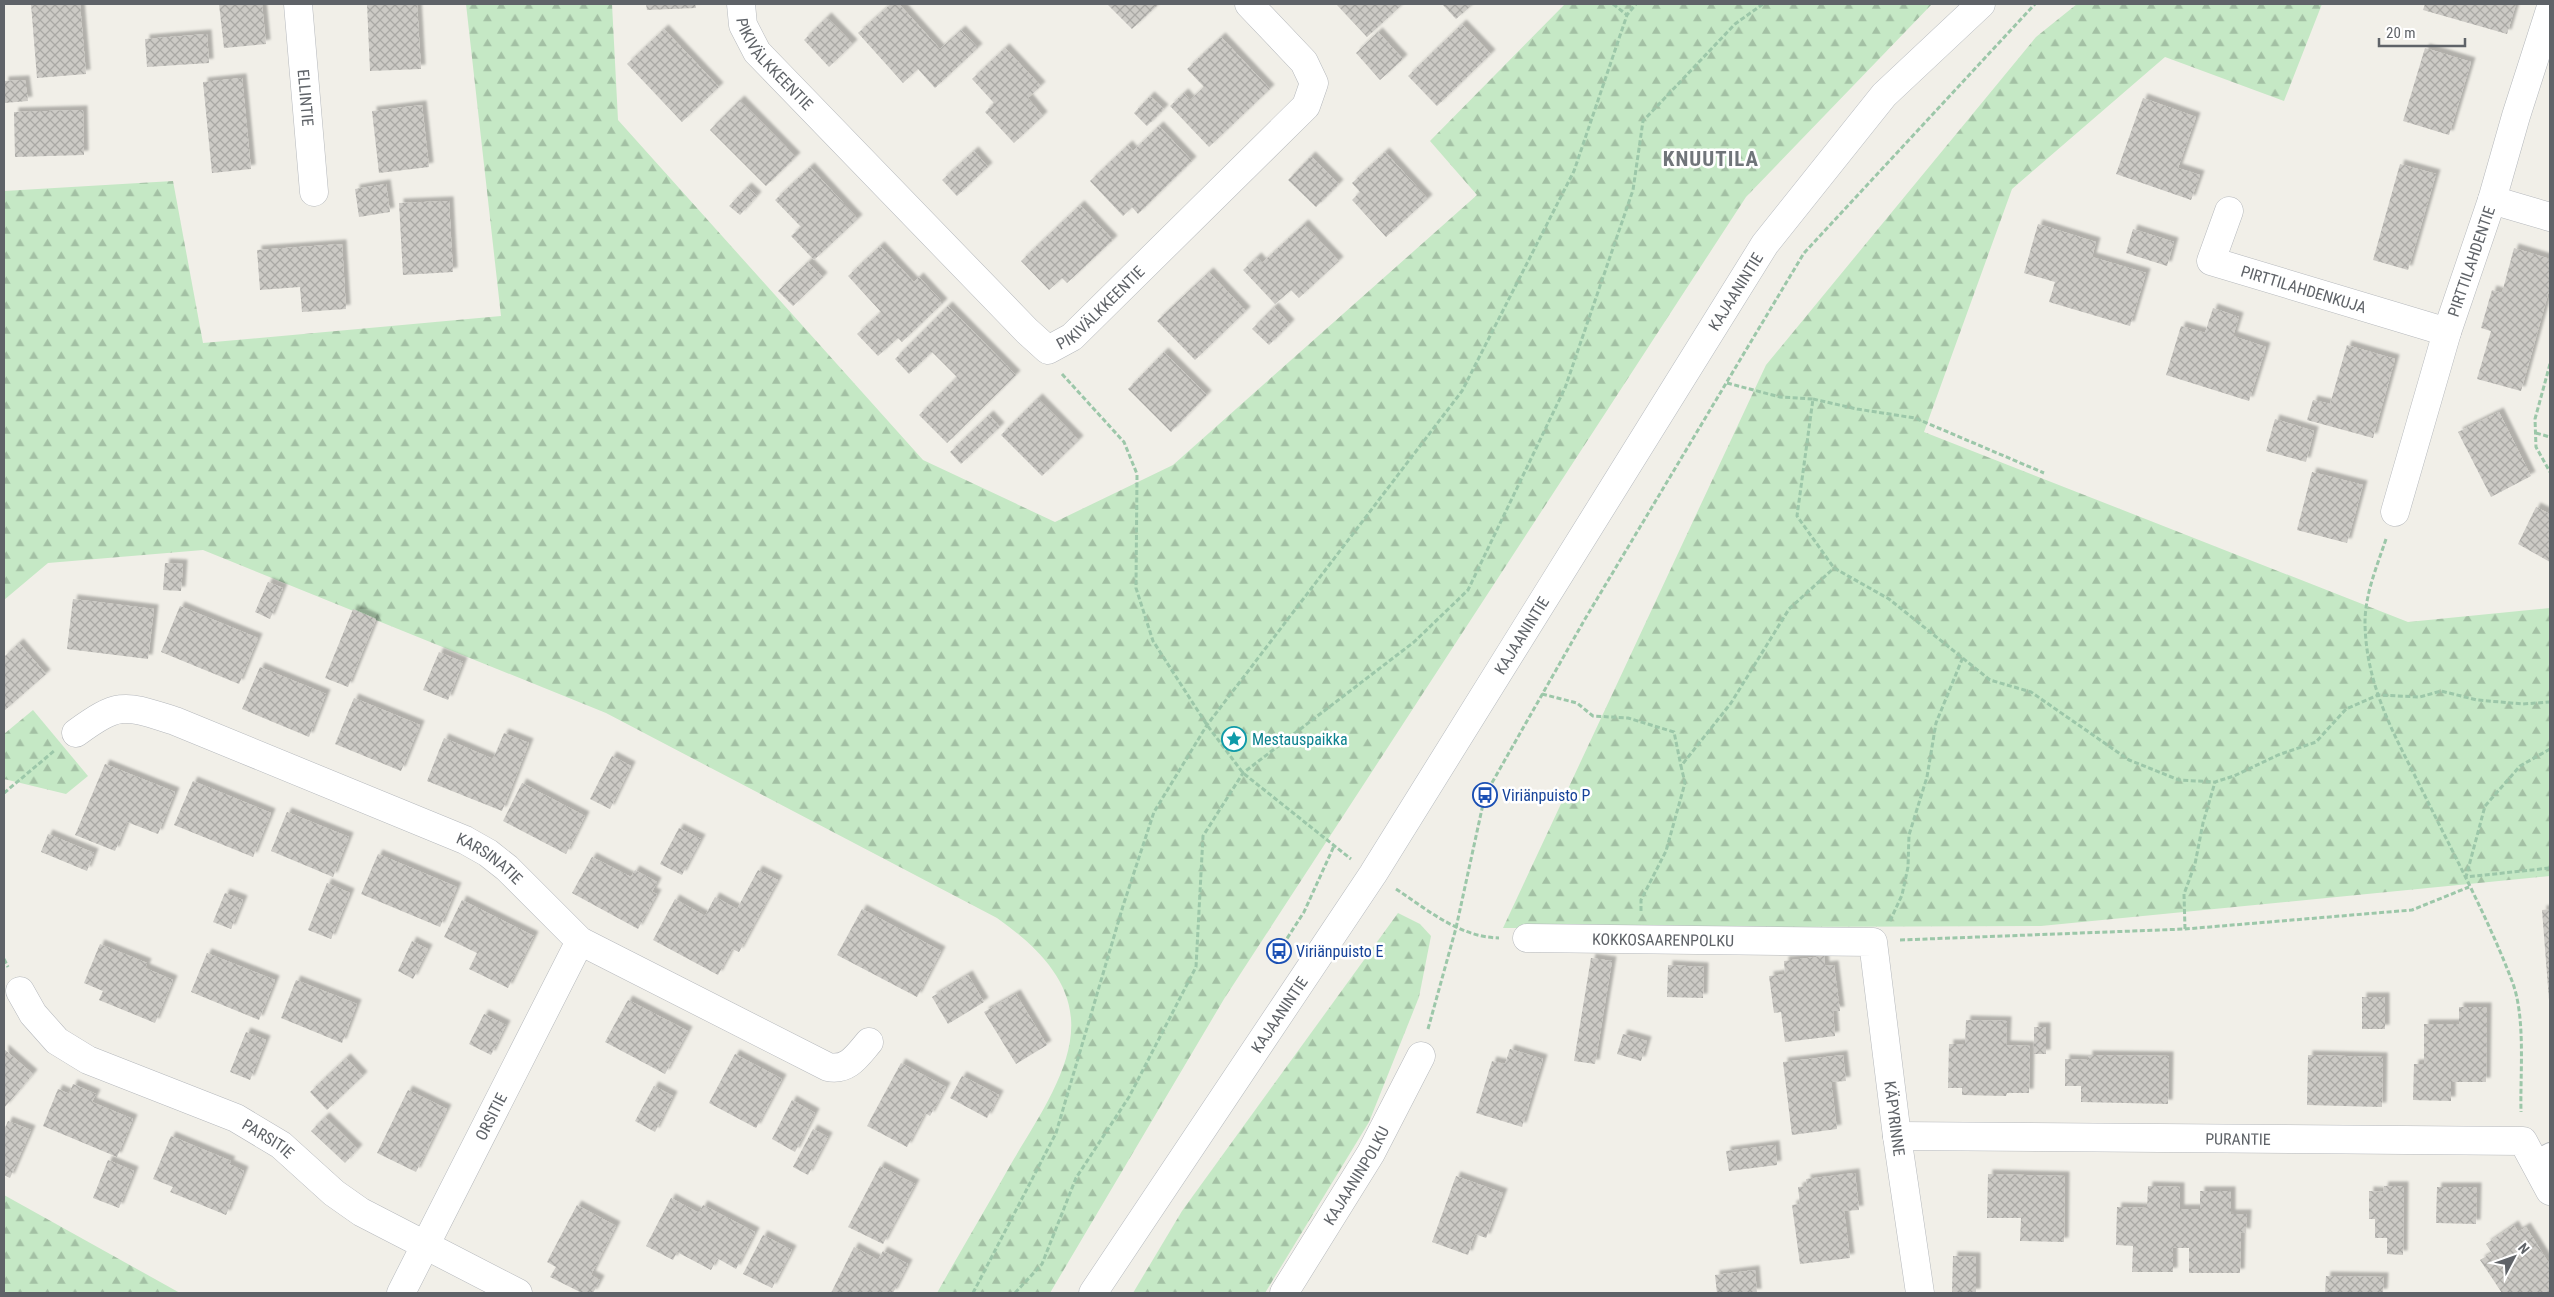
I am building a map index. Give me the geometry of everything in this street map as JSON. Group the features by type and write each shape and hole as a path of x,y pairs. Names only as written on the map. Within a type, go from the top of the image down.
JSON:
{"street":[{"name":"ELLINTIE","path":"298,4 314,192"},
{"name":"PIKIVÄLKKEENTIE","path":"742,4 744,25 757,52 1027,331 1048,350 1072,337 1306,106 1314,84 1304,62 1249,4"},
{"name":"KAJAANINTIE","path":"1093,1293 1372,874 1766,244 1884,95 1981,4"},
{"name":"PIRTTILAHDENTIE","path":"2395,512 2447,332 2492,200 2516,116 2550,10"},
{"path":"2492,200 2550,217"},
{"name":"PIRTTILAHDENKUJA","path":"2229,211 2211,261 2447,332"},
{"name":"KARSINATIE","path":"76,733 100,715 118,708 138,710 175,721 466,840 488,853 507,868 580,941 828,1067 839,1069 849,1064 869,1042"},
{"name":"KOKKOSAARENPOLKU","path":"1527,938 1877,942"},
{"name":"ORSITIE","path":"401,1293 580,941"},
{"name":"KÄPYRINNE","path":"1877,942 1897,1136 1920,1293"},
{"name":"PARSITIE","path":"20,991 33,1014 58,1041 88,1060 236,1118 281,1145 334,1193 361,1212 518,1293"},
{"name":"KAJAANINPOLKU","path":"1284,1293 1371,1152 1421,1056"},
{"name":"PURANTIE","path":"1897,1136 2535,1151"},
{"path":"2535,1151 2550,1191"}],"path":[{"path":"1613,4 1627,15"},
{"path":"973,1293 1056,1133 1123,906 1154,812 1207,725 1462,391 1574,172 1627,15 1636,4"},
{"path":"1015,1293 1042,1264 1076,1178 1130,1097 1196,966 1203,836 1243,773 1414,642 1468,590 1565,388 1633,190 1643,121 1735,24 1763,4"},
{"path":"1421,1056 1456,928 1485,795 1542,694 1804,253 2035,4"},
{"path":"1048,350 1061,374 1124,442 1137,474 1136,588 1153,641 1207,725 1243,773 1372,874 1456,928 1483,937 1527,938"},
{"path":"2550,364 2535,419 2536,446 2550,472"},
{"path":"1727,383 1780,397 1813,399 1857,409 1916,418 2044,473"},
{"path":"1813,399 1797,516 1834,568 1889,598 1990,680 2031,692 2129,760 2179,780 2215,782 2234,776 2278,755 2316,742 2346,709 2378,695 2420,697 2441,691 2477,700 2522,704 2550,702"},
{"path":"2536,433 2550,437"},
{"path":"2395,512 2369,592 2365,622 2371,676 2388,720 2466,877 2513,983 2535,1151"},
{"path":"1681,766 1731,703 1789,609 1834,568"},
{"path":"1877,942 1902,896 1908,867 1909,835 1927,777 1936,723 1963,657"},
{"path":"1542,694 1577,703 1593,716 1628,718 1674,732 1685,783 1666,850 1641,900 1641,939"},
{"path":"4,793 76,733"},
{"path":"2466,877 2485,806 2520,766 2550,749"},
{"path":"2185,929 2184,894 2195,864 2203,823 2215,782"},
{"path":"1280,951 1304,912 1334,846"},
{"path":"2466,877 2550,868"},
{"path":"1877,942 1960,936 2185,929 2412,910 2469,886"}],"green space":[{"path":"466,4 612,4 618,120 923,460 1055,522 1173,465 1477,195 1430,141 1565,4 1932,4 1746,197 1224,999 1050,1293 937,1293 1050,1098 1066,1058 1070,1038 1071,1019 1063,988 1046,961 1010,927 997,918 606,713 203,550 48,563 4,600 4,191 173,181 203,343 501,316"},
{"path":"2077,4 2322,4 2284,101 2165,57 2012,189 1924,432 2408,622 2550,608 2550,876 2041,926 1503,928 1766,365 2036,37"},
{"path":"33,710 88,776 66,794 4,779 4,734"},
{"path":"1398,913 1420,924 1431,936 1419,997 1369,1122 1265,1293 1133,1293 1182,1211"},
{"path":"4,1195 180,1293 4,1293"}],"building":[{"path":"31,4 80,4 86,74 37,78"},
{"path":"219,4 262,4 266,44 224,48"},
{"path":"367,4 417,4 421,69 370,71"},
{"path":"646,4 695,4 696,8 647,10"},
{"path":"891,4 899,4 940,49 961,30 978,48 935,88 918,69 903,83 858,33"},
{"path":"1107,4 1159,4 1132,29"},
{"path":"1336,4 1403,4 1367,37"},
{"path":"1442,4 1469,4 1471,6 1456,19"},
{"path":"2425,4 2516,4 2507,34 2423,10"},
{"path":"827,17 853,44 829,67 804,40"},
{"path":"1462,24 1491,54 1437,106 1408,76"},
{"path":"664,29 719,87 682,122 627,64"},
{"path":"1378,32 1403,59 1380,80 1356,53"},
{"path":"207,34 209,63 147,67 145,39"},
{"path":"1221,37 1270,89 1209,147 1170,106 1184,93 1190,100 1204,87 1187,69"},
{"path":"1005,48 1041,86 1028,98 1043,116 1014,143 985,112 994,103 972,79"},
{"path":"2425,48 2471,62 2449,135 2403,121"},
{"path":"242,78 251,169 212,173 203,82"},
{"path":"25,80 28,101 4,103 4,81"},
{"path":"1150,96 1164,109 1147,126 1134,113"},
{"path":"2143,98 2196,117 2178,168 2200,175 2191,200 2116,174"},
{"path":"740,100 796,157 766,186 710,130"},
{"path":"422,105 429,167 379,173 372,111"},
{"path":"83,110 84,155 15,157 14,112"},
{"path":"1159,126 1192,161 1138,214 1132,207 1123,216 1090,181 1128,145 1133,151"},
{"path":"974,151 988,167 957,196 942,180"},
{"path":"1385,152 1428,199 1386,237 1352,200 1360,192 1352,183"},
{"path":"1311,156 1339,184 1316,207 1288,180"},
{"path":"2400,164 2436,174 2408,270 2373,260"},
{"path":"810,167 858,219 814,260 791,236 801,227 775,200"},
{"path":"386,184 390,212 359,217 355,189"},
{"path":"747,187 757,196 740,215 729,206"},
{"path":"449,201 453,272 403,275 399,203"},
{"path":"1080,205 1113,240 1067,283 1062,278 1049,290 1021,261"},
{"path":"1304,224 1339,261 1299,298 1291,290 1275,304 1243,270 1257,257 1262,263"},
{"path":"2038,224 2096,242 2092,257 2146,273 2130,326 2049,302 2055,282 2024,273"},
{"path":"2133,229 2174,242 2167,266 2126,253"},
{"path":"342,244 346,309 302,312 300,287 260,290 257,250"},
{"path":"880,246 914,282 919,277 943,303 902,342 898,338 878,356 857,334 881,312 848,276"},
{"path":"2514,248 2550,259 2550,287 2521,391 2477,379 2491,331 2481,328 2492,290 2502,293"},
{"path":"808,262 823,277 793,306 778,291"},
{"path":"1209,272 1246,311 1195,360 1157,321"},
{"path":"948,306 1016,375 947,443 919,415 957,377 932,352 909,374 895,359"},
{"path":"1274,307 1290,324 1269,345 1252,329"},
{"path":"2213,308 2239,317 2233,336 2266,347 2249,401 2166,375 2181,326 2205,333"},
{"path":"2347,345 2395,359 2373,438 2307,420 2313,400 2330,404"},
{"path":"1164,352 1207,395 1171,432 1128,389"},
{"path":"1038,398 1079,440 1042,476 1001,435"},
{"path":"2499,412 2531,476 2491,497 2458,432"},
{"path":"989,415 1000,427 961,464 950,452"},
{"path":"2275,419 2314,431 2306,462 2266,451"},
{"path":"2312,472 2363,485 2347,543 2297,530"},
{"path":"2536,507 2550,514 2550,562 2518,544"},
{"path":"165,563 183,564 181,591 163,590"},
{"path":"268,582 283,588 270,619 255,612"},
{"path":"73,599 154,609 148,659 67,649"},
{"path":"180,606 258,638 239,684 161,652"},
{"path":"353,609 376,619 348,687 325,678"},
{"path":"19,643 46,674 4,711 4,657"},
{"path":"439,652 463,662 448,700 423,690"},
{"path":"260,667 326,694 309,737 242,709"},
{"path":"354,698 420,725 401,771 335,744"},
{"path":"504,733 529,743 502,811 427,781 444,738 493,759"},
{"path":"612,756 631,766 610,809 590,799"},
{"path":"105,764 175,792 158,834 127,822 115,851 75,835"},
{"path":"193,781 271,813 253,857 174,825"},
{"path":"522,783 585,816 566,854 503,821"},
{"path":"287,812 349,837 333,877 271,851"},
{"path":"679,828 701,839 682,875 660,864"},
{"path":"48,834 94,853 87,871 41,852"},
{"path":"378,854 457,887 440,927 361,894"},
{"path":"592,857 631,877 635,870 657,882 652,892 657,894 638,929 572,893"},
{"path":"758,870 778,880 739,952 732,949 718,975 653,940 675,899 705,916 715,897 737,909"},
{"path":"327,883 350,893 331,939 308,930"},
{"path":"225,893 243,900 231,929 213,922"},
{"path":"462,900 534,936 508,988 469,969 477,953 444,937"},
{"path":"862,909 941,951 917,997 837,955"},
{"path":"2550,909 2550,1000 2549,1000 2542,910"},
{"path":"412,941 428,949 413,979 398,971"},
{"path":"100,944 147,963 145,968 173,980 155,1023 99,1000 103,991 84,983"},
{"path":"207,953 275,980 259,1020 191,992"},
{"path":"1824,956 1825,966 1834,965 1840,1011 1833,1011 1835,1036 1785,1042 1781,1012 1774,1013 1769,976 1785,974 1784,961"},
{"path":"1591,958 1612,961 1595,1064 1574,1061"},
{"path":"1668,965 1704,967 1703,998 1667,997"},
{"path":"968,975 984,1002 948,1024 932,997"},
{"path":"296,980 357,1004 342,1043 281,1018"},
{"path":"1016,994 1047,1045 1016,1064 984,1012"},
{"path":"2362,997 2385,997 2385,1029 2362,1029"},
{"path":"628,1000 688,1031 665,1074 605,1042"},
{"path":"2459,1007 2487,1007 2486,1082 2451,1082 2451,1101 2413,1100 2414,1064 2424,1064 2424,1024 2459,1024"},
{"path":"484,1014 506,1025 491,1055 469,1044"},
{"path":"1966,1020 2007,1021 2006,1045 2030,1046 2029,1093 2007,1093 2006,1096 1962,1095 1962,1088 1948,1088 1949,1044 1965,1044"},
{"path":"2034,1027 2046,1027 2046,1054 2034,1054"},
{"path":"246,1032 266,1040 250,1080 230,1072"},
{"path":"1623,1034 1647,1041 1641,1061 1617,1054"},
{"path":"4,1049 33,1074 4,1108"},
{"path":"1510,1049 1543,1059 1522,1127 1476,1113 1492,1061 1505,1064"},
{"path":"735,1054 782,1079 756,1128 709,1103"},
{"path":"1843,1055 1846,1081 1831,1082 1837,1129 1792,1135 1783,1062"},
{"path":"2088,1055 2169,1056 2168,1104 2081,1102 2081,1086 2065,1086 2065,1059 2088,1060"},
{"path":"2308,1055 2383,1057 2382,1107 2307,1105"},
{"path":"346,1058 363,1076 327,1110 310,1092"},
{"path":"901,1063 946,1087 930,1116 925,1113 907,1147 867,1126"},
{"path":"962,1076 999,1095 987,1118 950,1098"},
{"path":"73,1084 96,1094 92,1102 133,1119 117,1157 43,1126 58,1089 69,1094"},
{"path":"654,1086 673,1096 655,1132 635,1121"},
{"path":"408,1090 447,1109 416,1172 377,1153"},
{"path":"792,1100 815,1113 795,1152 772,1139"},
{"path":"325,1117 358,1149 345,1163 311,1131"},
{"path":"8,1121 31,1130 10,1178 4,1175 4,1130"},
{"path":"813,1129 828,1137 808,1175 793,1167"},
{"path":"171,1136 231,1161 229,1164 244,1171 226,1215 170,1192 173,1187 153,1179"},
{"path":"1775,1145 1777,1165 1729,1171 1726,1151"},
{"path":"108,1160 134,1171 119,1208 93,1198"},
{"path":"880,1166 915,1184 883,1244 848,1227"},
{"path":"1855,1173 1859,1210 1844,1211 1850,1258 1800,1264 1792,1205 1800,1204 1798,1187 1807,1186 1806,1179"},
{"path":"1988,1174 2065,1176 2064,1242 2020,1241 2021,1218 1987,1218"},
{"path":"1456,1176 1503,1193 1486,1238 1475,1234 1468,1255 1432,1242"},
{"path":"2148,1186 2180,1187 2180,1209 2200,1209 2200,1191 2231,1191 2231,1214 2247,1214 2246,1233 2241,1232 2240,1273 2189,1273 2189,1248 2173,1248 2173,1272 2132,1272 2133,1246 2116,1245 2117,1207 2147,1208"},
{"path":"2384,1186 2404,1186 2403,1255 2387,1254 2387,1238 2375,1238 2375,1219 2369,1219 2369,1191 2383,1192"},
{"path":"2437,1187 2477,1187 2476,1224 2436,1223"},
{"path":"671,1198 699,1213 703,1205 755,1232 736,1269 717,1258 711,1270 677,1252 673,1260 646,1246"},
{"path":"577,1205 616,1226 591,1275 600,1280 593,1293 582,1293 550,1277 556,1267 547,1262"},
{"path":"2514,1225 2518,1232 2526,1227 2550,1265 2550,1293 2502,1293 2480,1260 2492,1253 2486,1244"},
{"path":"763,1235 792,1250 772,1288 743,1274"},
{"path":"854,1247 878,1260 883,1251 908,1264 893,1293 831,1293"},
{"path":"1953,1256 1976,1257 1976,1293 1952,1293"},
{"path":"1755,1270 1757,1293 1717,1293 1715,1275"},
{"path":"2326,1276 2384,1277 2383,1293 2325,1293"}],"place":[{"name":"Mestauspaikka","path":"1234,739"},
{"name":"Viriänpuisto P","path":"1485,795"},
{"name":"Viriänpuisto E","path":"1279,951"}],"district":[{"name":"KNUUTILA","path":"1711,159"}]}
